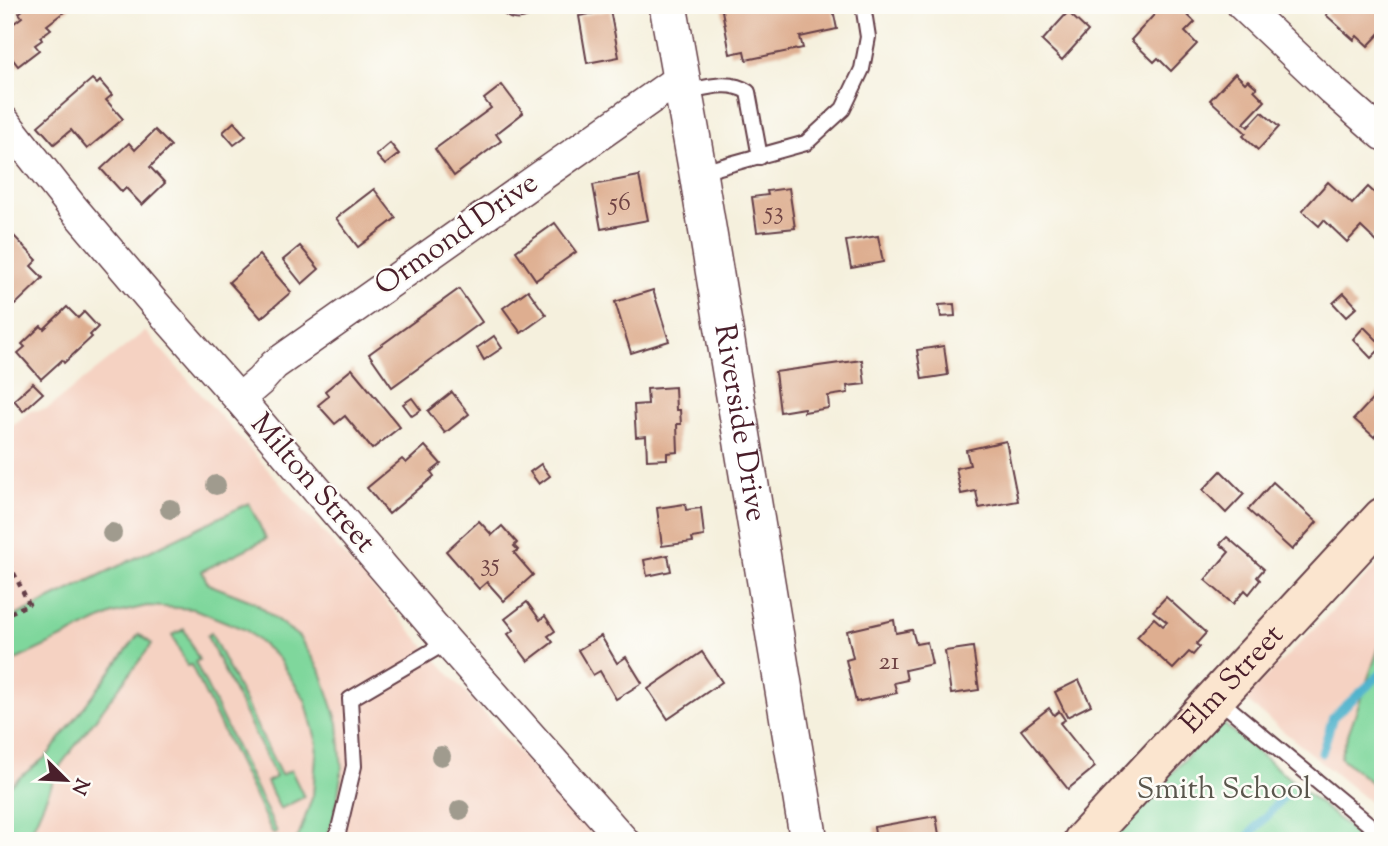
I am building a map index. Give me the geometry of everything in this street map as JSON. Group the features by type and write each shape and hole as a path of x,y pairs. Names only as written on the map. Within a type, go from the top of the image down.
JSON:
{"main road":[{"name":"Elm Street","path":"1083,841 1383,517"}],"street":[{"name":"Riverside Drive","path":"668,5 810,841"},
{"path":"1242,5 1383,135"},
{"name":"Ormond Drive","path":"239,400 260,382 274,365 681,85"},
{"name":"Milton Street","path":"5,122 73,208 447,642 624,841"}],"lane":[{"path":"505,5 510,10 523,12 534,5"},
{"path":"698,173 806,143 843,109 862,69 867,37 863,5"},
{"path":"681,85 739,86 748,92 760,157"},
{"path":"334,841 354,766 351,699 447,642"},
{"path":"1217,698 1383,836"}],"path":[{"path":"5,555 29,604 5,615"}],"shaded area":[{"path":"145,331 599,841 5,841 5,426 9,429 30,411 47,409"},
{"path":"1383,560 1383,813 1244,699"}],"green space":[{"path":"249,503 266,539 202,571 208,584 254,602 299,637 321,672 338,723 342,770 335,815 324,841 295,841 313,795 317,743 305,700 278,658 246,630 194,609 147,606 113,614 5,665 5,621"},
{"path":"184,629 199,660 195,662 277,832 273,834 191,665 187,666 172,635"},
{"path":"211,633 281,775 291,770 304,797 280,809 267,782 276,777 207,636"},
{"path":"139,634 152,644 60,766 27,841 5,841 5,789 47,756"},
{"path":"1383,636 1383,792 1340,757"},
{"name":"Smith School","path":"1220,721 1365,841 1109,841"}],"building":[{"path":"29,5 73,5 47,25 51,29 40,37 42,40 35,45 39,50 18,66 5,49 5,30 22,17 19,13"},
{"path":"721,5 832,5 837,29 800,37 803,48 746,60 744,51 730,54"},
{"path":"1163,5 1177,5 1195,22 1185,32 1197,44 1171,71 1158,58 1154,62 1131,40"},
{"path":"1325,5 1383,5 1383,30 1368,46 1357,36 1354,40 1326,15 1330,11"},
{"path":"610,10 619,57 587,63 579,16"},
{"path":"1068,12 1088,31 1062,60 1042,41"},
{"path":"1235,73 1245,83 1248,80 1257,88 1254,90 1265,101 1244,123 1248,127 1262,112 1279,127 1258,150 1243,136 1246,133 1210,100"},
{"path":"92,79 97,84 100,81 112,95 106,100 123,119 87,149 71,130 54,144 38,126"},
{"path":"502,85 523,113 496,134 501,141 454,176 435,149 491,108 484,99"},
{"path":"234,122 246,136 234,145 223,132"},
{"path":"155,130 171,146 150,167 165,183 142,205 126,188 122,192 101,169 129,143 135,150"},
{"path":"390,143 399,154 385,165 376,155"},
{"path":"639,176 648,220 601,229 593,185"},
{"path":"1328,182 1352,204 1368,187 1383,201 1383,242 1380,245 1361,227 1347,242 1324,220 1319,226 1302,211"},
{"path":"789,188 795,228 757,232 752,197 768,195 767,191"},
{"path":"374,189 396,218 358,247 336,218"},
{"path":"555,223 576,252 536,280 516,251"},
{"path":"13,235 37,260 31,266 43,278 15,305 5,296 5,243"},
{"path":"878,236 883,262 851,268 846,241"},
{"path":"300,246 319,269 302,284 283,260"},
{"path":"259,255 291,292 261,318 229,282"},
{"path":"459,289 482,322 392,387 369,354"},
{"path":"528,290 546,315 521,333 503,308"},
{"path":"653,290 669,341 631,353 615,302"},
{"path":"1344,293 1357,307 1346,317 1333,303"},
{"path":"954,304 955,316 941,317 939,305"},
{"path":"67,307 78,318 84,312 98,327 90,335 92,337 64,363 62,360 41,379 18,353 25,347 22,344 41,326 44,329"},
{"path":"1364,327 1383,346 1371,358 1353,339"},
{"path":"494,336 502,348 484,360 477,348"},
{"path":"944,346 948,375 922,379 917,350"},
{"path":"862,360 865,384 847,386 848,393 828,396 829,408 780,412 775,372"},
{"path":"352,369 400,427 372,449 345,416 335,424 318,405 329,396 325,391"},
{"path":"33,383 43,393 23,411 14,400"},
{"path":"675,387 676,410 680,410 681,424 677,424 678,452 667,453 667,459 647,460 646,436 636,437 634,405 648,404 647,389"},
{"path":"1383,388 1383,436 1378,432 1374,437 1354,419"},
{"path":"452,392 469,414 445,433 428,411"},
{"path":"412,398 421,410 412,416 403,404"},
{"path":"1006,441 1018,501 979,508 976,491 961,494 956,468 970,465 966,450"},
{"path":"425,446 441,464 431,472 434,476 389,514 367,488 402,459 406,463"},
{"path":"541,464 550,476 539,484 530,472"},
{"path":"1221,471 1244,494 1226,513 1203,490"},
{"path":"1273,482 1317,522 1292,550 1248,510"},
{"path":"685,504 686,510 701,508 704,536 692,538 693,542 662,546 657,508"},
{"path":"479,521 492,535 502,526 517,543 514,546 518,550 514,553 533,575 504,601 487,582 479,589 446,551"},
{"path":"1227,537 1264,569 1257,577 1260,580 1249,594 1245,590 1233,604 1205,580 1229,552 1220,544"},
{"path":"668,555 671,571 647,576 644,560"},
{"path":"1166,597 1206,633 1196,644 1200,647 1193,655 1189,652 1173,669 1137,637 1154,618 1163,626 1167,622 1153,611"},
{"path":"527,602 540,620 545,616 555,631 548,636 553,642 528,661 508,634 514,630 505,619"},
{"path":"894,620 896,633 912,630 916,644 927,642 932,664 905,670 907,680 894,683 897,693 856,702 846,660 853,658 847,631"},
{"path":"601,636 617,663 626,657 642,683 616,699 600,671 593,675 578,650"},
{"path":"973,647 979,690 951,694 945,651"},
{"path":"702,652 722,682 668,719 648,689"},
{"path":"1079,680 1091,705 1067,717 1055,692"},
{"path":"1049,708 1054,715 1059,711 1065,720 1060,723 1095,767 1068,789 1021,730"},
{"path":"936,816 940,841 876,841 874,827"}],"waterway":[{"path":"1322,753 1333,717 1383,672"},
{"path":"1244,841 1285,795"}]}
